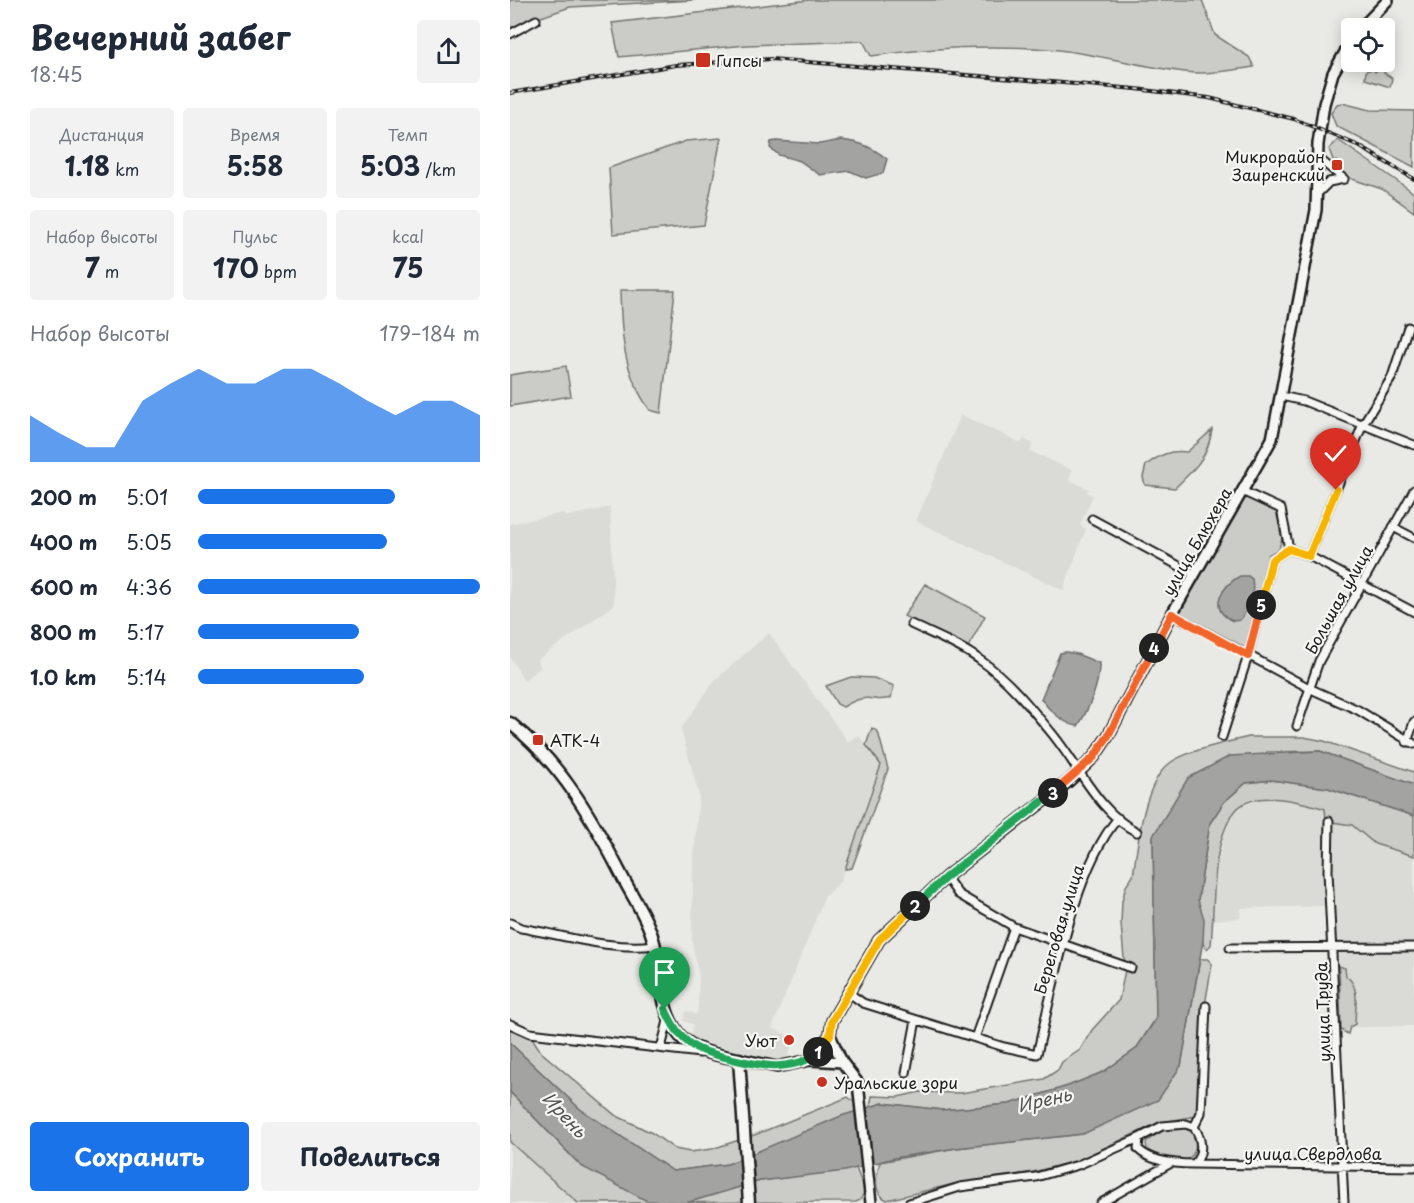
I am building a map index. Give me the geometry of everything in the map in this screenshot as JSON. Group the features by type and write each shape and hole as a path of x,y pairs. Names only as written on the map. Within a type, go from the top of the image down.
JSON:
{"main road":[{"path":"510,723 533,742 564,777 594,823 651,932 669,1017 676,1031 693,1046 711,1054 739,1059 749,1203"}],"street":[{"path":"1371,18 1388,0"},
{"path":"510,34 536,20"},
{"name":"улица Блюхера","path":"810,1060 830,1035 832,1021 879,940 946,877 1094,757 1108,736 1194,574 1272,439 1318,193 1318,158 1328,91 1335,68 1341,58"},
{"path":"1318,158 1344,179 1329,182 1318,193"},
{"path":"1309,556 1363,424 1392,376 1408,327"},
{"path":"1281,396 1304,401 1414,445"},
{"name":"Большая улица","path":"1296,726 1319,661 1414,490"},
{"path":"1242,491 1281,509 1289,549"},
{"path":"1092,519 1194,574"},
{"path":"1393,527 1414,538"},
{"path":"1289,549 1309,556 1414,612"},
{"path":"1222,737 1248,656 1272,560 1289,549"},
{"path":"1172,614 1311,689 1358,710 1410,743 1414,722"},
{"path":"911,624 982,661 1034,712 1068,754 1078,772 1118,818 1137,832"},
{"name":"Береговая улица","path":"975,1038 1037,1054 1086,873 1106,832 1118,818"},
{"name":"улица Труда","path":"1329,820 1328,871 1344,1203"},
{"path":"946,877 958,894 1014,927 1131,968"},
{"path":"510,923 521,928 600,942 642,947 654,945"},
{"path":"849,993 863,1003 975,1038 1014,927"},
{"path":"1230,948 1414,947"},
{"path":"1194,1127 1201,1113 1206,1006"},
{"path":"661,1048 669,1017"},
{"path":"906,1073 916,1020"},
{"path":"510,1024 530,1033 711,1054"},
{"path":"830,1035 842,1062 858,1083 871,1198"},
{"path":"739,1059 777,1067 810,1060 842,1062"},
{"path":"910,1203 960,1187 1036,1177 1078,1165 1122,1148 1162,1126 1186,1124 1194,1127 1200,1141 1201,1154 1212,1166"},
{"path":"1139,1138 1137,1145 1140,1152"},
{"path":"1122,1148 1140,1152"},
{"name":"улица Свердлова","path":"1140,1152 1171,1163 1212,1166 1414,1167"},
{"path":"1194,1164 1201,1154"},
{"path":"1101,1203 1171,1163"}],"shaded area":[{"path":"510,0 695,0 570,7 510,28"},
{"path":"809,0 1202,0 1215,35 1249,57 1254,67 1194,73 1075,52 1012,47 918,50 871,56 863,41 747,45 619,57 612,23"},
{"path":"1366,72 1385,72 1392,78 1390,87 1365,79"},
{"path":"1342,103 1370,110 1414,111 1414,167 1336,126 1331,113 1337,104"},
{"path":"721,138 704,225 613,234 609,168 686,141"},
{"path":"1338,140 1410,190 1414,194 1414,212 1382,189 1352,179 1339,169 1341,165 1336,161 1334,163 1329,149"},
{"path":"620,290 675,290 661,413 650,410 629,368 621,322"},
{"path":"566,366 571,396 510,406 510,375"},
{"path":"961,415 1021,443 1024,439 1033,444 1030,451 1072,470 1069,480 1089,489 1087,493 1093,495 1080,525 1086,529 1063,590 916,521"},
{"path":"1212,430 1204,456 1175,488 1145,485 1143,477 1146,465 1165,454 1187,452"},
{"path":"1244,496 1276,510 1282,538 1279,549 1268,555 1248,646 1245,650 1179,614 1179,609"},
{"path":"610,507 614,605 537,660 541,667 524,680 510,657 510,524 563,513 565,517"},
{"path":"925,584 985,616 967,649 904,616"},
{"path":"769,633 848,742 858,735 881,765 840,882 825,896 772,1028 794,1038 786,1062 756,1059 706,1048 690,1041 693,1024 683,1021 686,1011 697,1014 698,1005 699,977 692,942 693,866 699,795 681,729 715,680"},
{"path":"851,677 874,678 894,686 891,698 859,699 843,707 837,704 826,686"},
{"path":"872,728 878,732 888,769 852,868 845,869 881,765 866,745"},
{"path":"1249,737 1304,737 1324,741 1414,772 1414,785 1320,751 1267,752 1153,836 1156,1018 1136,1049 1103,1072 1069,1086 1009,1104 942,1110 883,1103 870,1107 872,1096 898,1097 920,1092 961,1093 1044,1079 1058,1070 1062,1062 1080,1050 1092,1030 1119,1000 1125,970 1121,924 1122,901 1126,886 1133,876 1143,815 1161,772 1170,763 1185,755"},
{"path":"1271,780 1328,788 1414,816 1414,856 1375,844 1352,825 1326,819 1325,809 1292,800 1267,798 1244,803 1236,810 1228,823 1222,839 1215,874 1211,945 1207,949 1203,944 1198,900 1210,823 1224,802 1246,783"},
{"path":"1272,797 1301,801 1325,809 1328,906 1241,908 1240,918 1212,920 1214,884 1224,834 1237,808 1253,801"},
{"path":"1332,822 1352,825 1375,844 1414,856 1414,943 1336,947"},
{"path":"1414,950 1414,1026 1354,1027 1355,989 1342,966 1339,966 1338,951"},
{"path":"1200,959 1208,959 1212,964 1205,1005 1196,1116 1158,1123 1076,1161 1033,1172 958,1183 887,1200 879,1193 876,1184 880,1162 956,1148 1083,1134 1181,1066"},
{"path":"1339,966 1345,968 1346,976 1351,980 1355,992 1355,1024 1350,1027 1348,1034 1341,1030"},
{"path":"510,1028 531,1036 541,1052 615,1115 652,1133 675,1149 690,1152 712,1149 757,1134 848,1097 855,1103 855,1112 728,1164 673,1171 580,1109 510,1043"},
{"path":"510,1092 581,1166 685,1203 578,1203 510,1142"},
{"path":"1182,1127 1191,1131 1195,1142 1195,1150 1187,1160 1163,1159 1147,1151 1146,1142 1164,1129"},
{"path":"510,1142 573,1200 578,1203 510,1203"},
{"path":"856,1168 865,1191 860,1200 856,1202 687,1203 760,1181"}],"water":[{"path":"841,140 865,146 887,159 883,173 866,178 850,171 820,175 800,161 779,155 770,148 771,142 776,141 820,144"},
{"path":"1240,576 1248,576 1252,579 1252,596 1244,615 1240,620 1233,621 1225,616 1219,604 1223,591"},
{"path":"1066,652 1099,663 1098,679 1093,696 1078,726 1058,716 1041,699 1060,653"},
{"name":"Ирень","path":"1320,751 1414,785 1414,816 1328,788 1271,780 1246,783 1224,802 1210,823 1198,900 1204,919 1203,941 1181,1066 1158,1100 1083,1134 956,1148 894,1158 845,1171 760,1181 686,1203 647,1201 581,1166 510,1092 510,1043 580,1109 673,1171 728,1164 841,1116 883,1103 942,1110 1009,1104 1068,1086 1103,1072 1136,1049 1156,1019 1153,836 1188,778 1230,756"}],"railway":[{"path":"510,93 676,65 771,59 1136,89 1209,98 1294,119 1357,145 1414,179"}],"place":[{"name":"Гипсы","path":"703,60"},
{"name":"Микрорайон Заиренский","path":"1337,165"},
{"name":"АТК-4","path":"538,740"},
{"name":"Уют","path":"789,1040"},
{"name":"Уральские зори","path":"822,1082"}],"route":[{"path":"665,1009 676,1031 693,1046 711,1054 777,1067 810,1060 822,1048 830,1035 832,1021 879,940 946,877 1069,781 1094,757 1108,736 1172,614 1248,656 1272,560 1289,549 1309,556 1336,490"}]}
